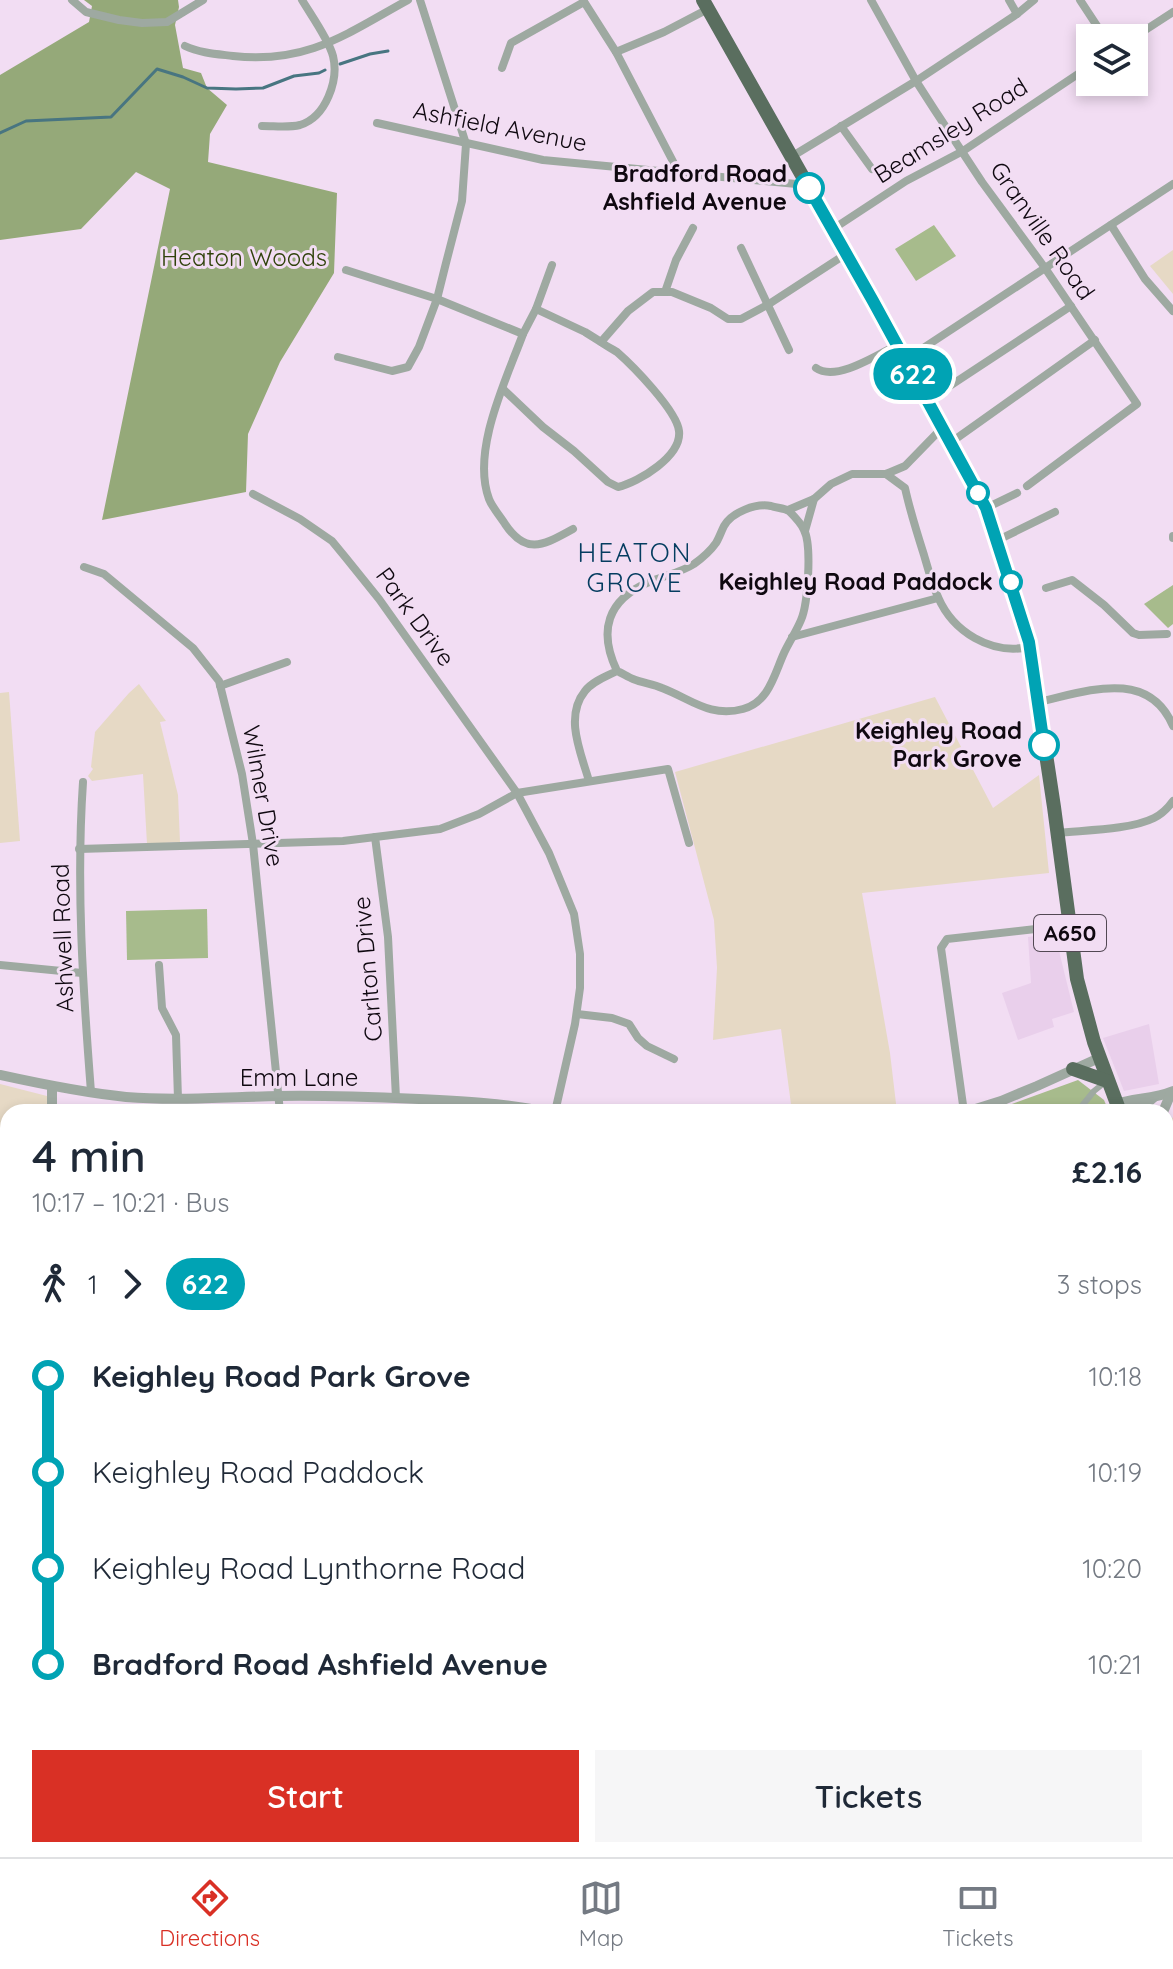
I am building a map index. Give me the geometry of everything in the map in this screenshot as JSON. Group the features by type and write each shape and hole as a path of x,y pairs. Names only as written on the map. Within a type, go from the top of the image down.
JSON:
{"highway":[{"name":"A650","path":"705,4 897,345 986,508 998,540 1029,647 1077,979 1099,1058 1116,1104"},
{"path":"1073,1069 1107,1081"}],"street":[{"path":"72,0 86,12 142,23 167,22 203,0"},
{"path":"262,126 288,127 314,118 332,89 333,57 302,0"},
{"path":"185,46 210,53 258,58 309,51 327,45 408,0"},
{"path":"338,357 392,371 408,367 437,299 462,201 466,144 420,0"},
{"name":"Granville Road","path":"871,0 916,81 982,182 1045,268 1137,404 1027,486"},
{"path":"1009,0 1017,14"},
{"path":"791,157 916,81 1034,0"},
{"path":"1080,0 1096,24"},
{"path":"502,68 511,43 584,1 616,52 679,173"},
{"path":"616,52 664,32 705,4"},
{"path":"1148,28 1173,12"},
{"name":"Beamsley Road","path":"833,229 906,181 963,151 1076,75"},
{"name":"Ashfield Avenue","path":"377,123 543,160 807,185"},
{"path":"841,126 872,169"},
{"path":"905,360 1173,184"},
{"path":"1111,225 1145,279 1173,311"},
{"path":"665,292 676,260 693,228"},
{"path":"741,248 789,350"},
{"path":"601,342 628,311 653,292 672,292 728,319 741,319 846,254"},
{"path":"552,265 503,389 482,460 489,499 509,530 526,545 542,545 573,529"},
{"path":"346,270 437,299 523,334"},
{"path":"927,401 1071,306"},
{"path":"503,389 543,427 618,487 634,483 659,465 675,447 680,434 676,419 663,400 617,353 585,332 536,309"},
{"path":"950,443 1095,340"},
{"path":"816,368 823,373 833,373 897,345"},
{"path":"814,499 805,531 808,561 802,618 763,698 742,709 715,711 617,671 607,640 607,624 623,596 648,582 694,564 716,543 725,523 742,511 763,505 788,510 814,499 831,484 852,474 886,474 905,466 942,428"},
{"path":"905,466 905,488 911,515 938,598 952,621 988,645 1006,649 1029,647"},
{"path":"886,474 905,488"},
{"path":"986,508 1027,486"},
{"name":"Park Drive","path":"253,494 300,519 332,541 379,599 517,793 549,853 574,914 580,954 577,1014 557,1104"},
{"path":"788,510 805,531"},
{"path":"998,540 1055,512"},
{"name":"Wilmer Drive","path":"84,567 104,574 193,648 219,681 242,774 253,844 280,1104"},
{"path":"1046,588 1072,580 1133,633 1171,635"},
{"path":"792,637 938,598"},
{"path":"220,686 287,662"},
{"path":"589,781 576,733 575,713 587,688 617,671"},
{"path":"1038,702 1101,688 1130,689 1153,698 1172,721"},
{"path":"79,849 343,841 440,829 479,814 517,793 668,769 689,843"},
{"name":"Ashwell Road","path":"83,782 79,849 82,973 91,1092"},
{"path":"1057,833 1141,823 1156,817 1173,801"},
{"name":"Carlton Drive","path":"375,837 388,937 396,1098"},
{"path":"964,1104 941,948 943,943 947,939 1053,927"},
{"path":"0,965 82,973"},
{"path":"159,965 162,1008 176,1035 178,1099"},
{"path":"577,1014 612,1018 629,1024 647,1046 674,1059"},
{"path":"989,1104 1099,1058"},
{"name":"Emm Lane","path":"0,1075 126,1097 396,1098 452,1104"},
{"path":"1083,1104 1107,1081"},
{"path":"52,1086 52,1104"},
{"path":"1123,1104 1129,1099 1172,1092"},
{"path":"1146,1104 1154,1097"}],"shaded area":[{"path":"1173,250 1173,294 1150,266"},
{"path":"139,684 166,721 160,722 178,795 180,842 147,844 143,774 92,781 88,776 93,769 95,732"},
{"path":"9,692 20,841 0,843 0,693"},
{"path":"935,697 993,808 1039,775 1049,873 862,893 896,1104 791,1104 781,1029 713,1040 717,968 714,920 675,772"},
{"path":"1057,933 1074,1012 1052,1019 1054,1027 1018,1040 1002,993 1031,983 1028,937"},
{"path":"1149,1024 1159,1084 1124,1091 1103,1038"},
{"path":"0,1084 47,1096 47,1104 0,1104"}],"green space":[{"name":"Heaton Woods","path":"84,0 178,0 175,25 183,68 201,73 207,88 227,105 210,134 208,162 337,193 334,273 280,362 248,434 246,492 102,520 170,189 136,172 81,229 0,240 0,75 89,22 92,6"},
{"path":"934,225 956,256 916,281 895,249"},
{"path":"1173,585 1173,624 1168,628 1144,604"},
{"path":"207,909 208,958 127,960 126,911"},
{"path":"1078,1080 1106,1104 1012,1104"}],"waterway":[{"path":"340,64 388,51"},
{"path":"0,133 26,121 111,117 157,69 207,88 236,89 263,88 294,76 325,70"}],"bus line":[{"name":"622","path":"809,188 986,508 1029,642 1044,745"}],"place":[{"name":"Bradford Road Ashfield Avenue","path":"809,188"},
{"name":"Keighley Road Paddock","path":"1011,582"},
{"name":"Keighley Road Park Grove","path":"1044,745"}],"district":[{"name":"HEATON GROVE","path":"635,568"}]}
